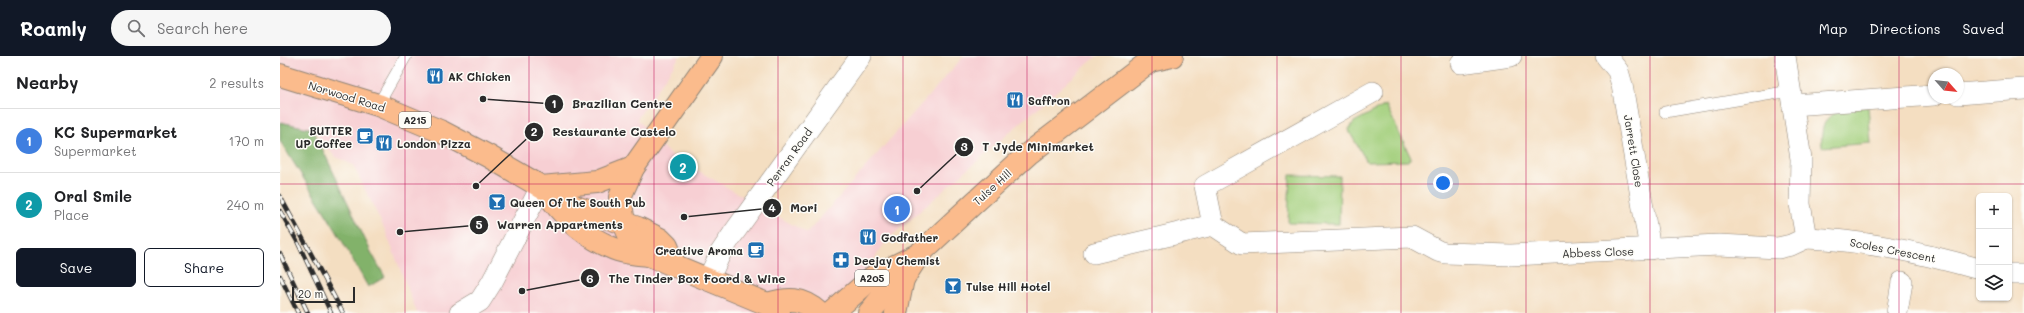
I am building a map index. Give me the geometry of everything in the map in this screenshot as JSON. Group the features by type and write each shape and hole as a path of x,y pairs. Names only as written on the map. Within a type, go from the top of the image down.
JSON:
{"main road":[{"path":"624,223 620,197 633,168 712,56"},
{"name":"Tulse Hill","path":"869,313 888,290 903,279 919,254 1028,154 1151,59 1172,56"},
{"name":"Norwood Road","path":"280,75 378,105 442,132 541,186 563,215 611,248 631,253 649,255 773,308"},
{"path":"541,186 582,185 597,182 633,168"},
{"path":"541,186 576,206 624,223 660,239 668,246 675,266"},
{"name":"Norwood Road","path":"624,223 630,235 649,255"},
{"name":"A205","path":"832,313 872,278 919,254"},
{"path":"896,313 903,279"},
{"path":"773,308 786,299 799,300 812,306 820,313"}],"street":[{"name":"Perran Road","path":"708,280 721,252 733,234 861,56"},
{"path":"1461,63 1511,56"},
{"name":"Jarrett Close","path":"1606,56 1618,71 1622,85 1650,250"},
{"path":"1786,56 1801,159 1800,204 1806,238"},
{"path":"1964,94 2024,89"},
{"path":"1094,254 1213,225 1205,186 1373,92"},
{"path":"1792,98 1928,95"},
{"path":"460,313 480,301 486,292 541,186"},
{"name":"Abbess Close","path":"1213,225 1242,244 1412,237 1438,251 1445,253 1511,255 1650,250 1719,245 1778,248 1791,245 1806,238"},
{"name":"Scoles Crescent","path":"1806,238 1835,239 1901,250 1976,268"},
{"path":"2012,274 2024,274"},
{"path":"1897,313 1902,282"}],"lane":[{"path":"378,105 406,56"},
{"path":"1665,112 1792,98"}],"shaded area":[{"path":"280,56 680,56 637,119 669,154 807,233 964,56 1097,56 887,240 837,313 417,313 385,230 353,165 334,156 313,129 280,122"}],"green space":[{"path":"1386,105 1411,158 1408,161 1367,162 1350,133 1349,129 1354,122"},
{"path":"1868,107 1871,143 1822,147 1822,135 1827,119 1839,111"},
{"path":"280,122 313,129 371,252 385,277 368,287 336,230 280,141"},
{"path":"1290,175 1340,176 1339,224 1288,223"}],"railway":[{"path":"280,196 343,313"},
{"path":"280,211 298,243 331,313"},
{"path":"280,254 308,313"},
{"path":"280,276 298,313"}],"place":[{"name":"AK Chicken","path":"435,76"},
{"name":"Brazilian Centre","path":"483,99"},
{"name":"Saffron","path":"1015,100"},
{"name":"BUTTER UP Coffee","path":"365,136"},
{"name":"London Pizza","path":"384,143"},
{"name":"Oral Smile","path":"683,167"},
{"name":"Restaurante Castelo","path":"476,186"},
{"name":"T Jyde Minimarket","path":"917,191"},
{"name":"Queen Of The South Pub","path":"497,202"},
{"name":"KC Supermarket","path":"897,209"},
{"name":"Mori","path":"684,217"},
{"name":"Warren Appartments","path":"400,232"},
{"name":"Godfather","path":"868,237"},
{"name":"Creative Aroma","path":"756,250"},
{"name":"Deejay Chemist","path":"841,260"},
{"name":"Tulse Hill Hotel","path":"953,286"},
{"name":"The Tinder Box Foord & Wine","path":"522,291"}]}
